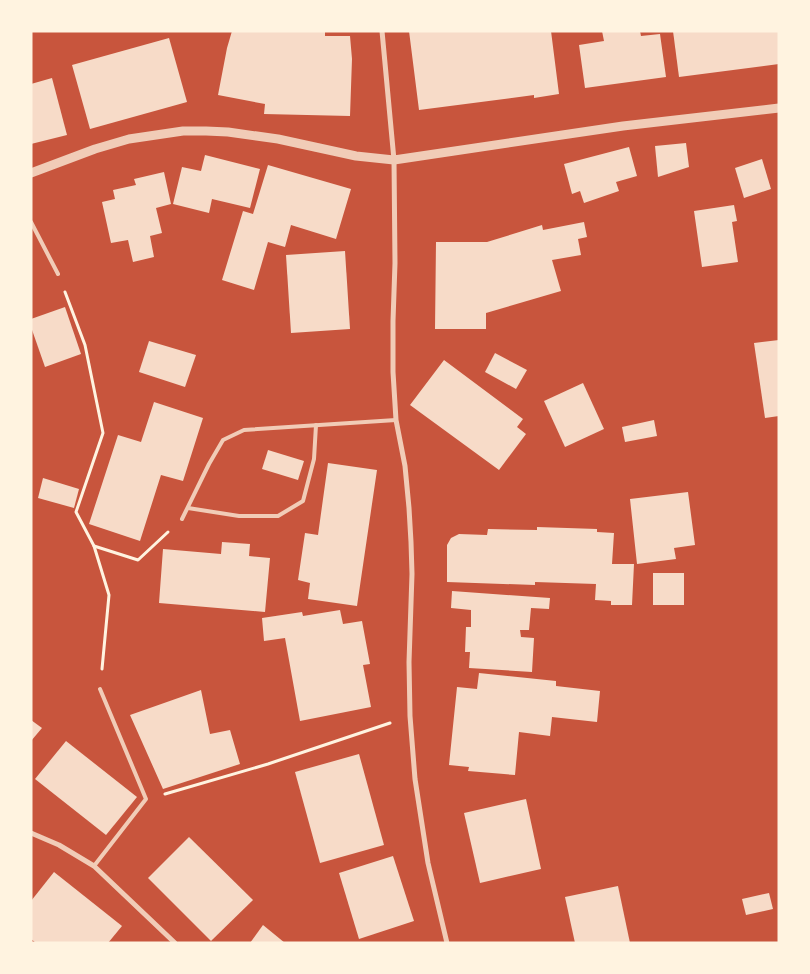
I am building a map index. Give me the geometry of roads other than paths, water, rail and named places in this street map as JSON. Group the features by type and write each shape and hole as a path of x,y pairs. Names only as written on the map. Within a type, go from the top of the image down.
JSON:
{"street":[{"path":"382,31 394,160 393,372 396,420 405,466 411,542 410,716 415,780 428,863 448,943"},
{"path":"31,173 129,139 183,131 228,132 278,139 356,156 394,160 623,126 779,108"},
{"path":"31,833 59,845 94,866 175,943"}],"lane":[{"path":"31,222 58,274"},
{"path":"182,519 223,440 244,430 396,420"},
{"path":"188,508 239,516 278,516 303,501 314,459 316,425"},
{"path":"94,866 146,799 100,689"}]}
